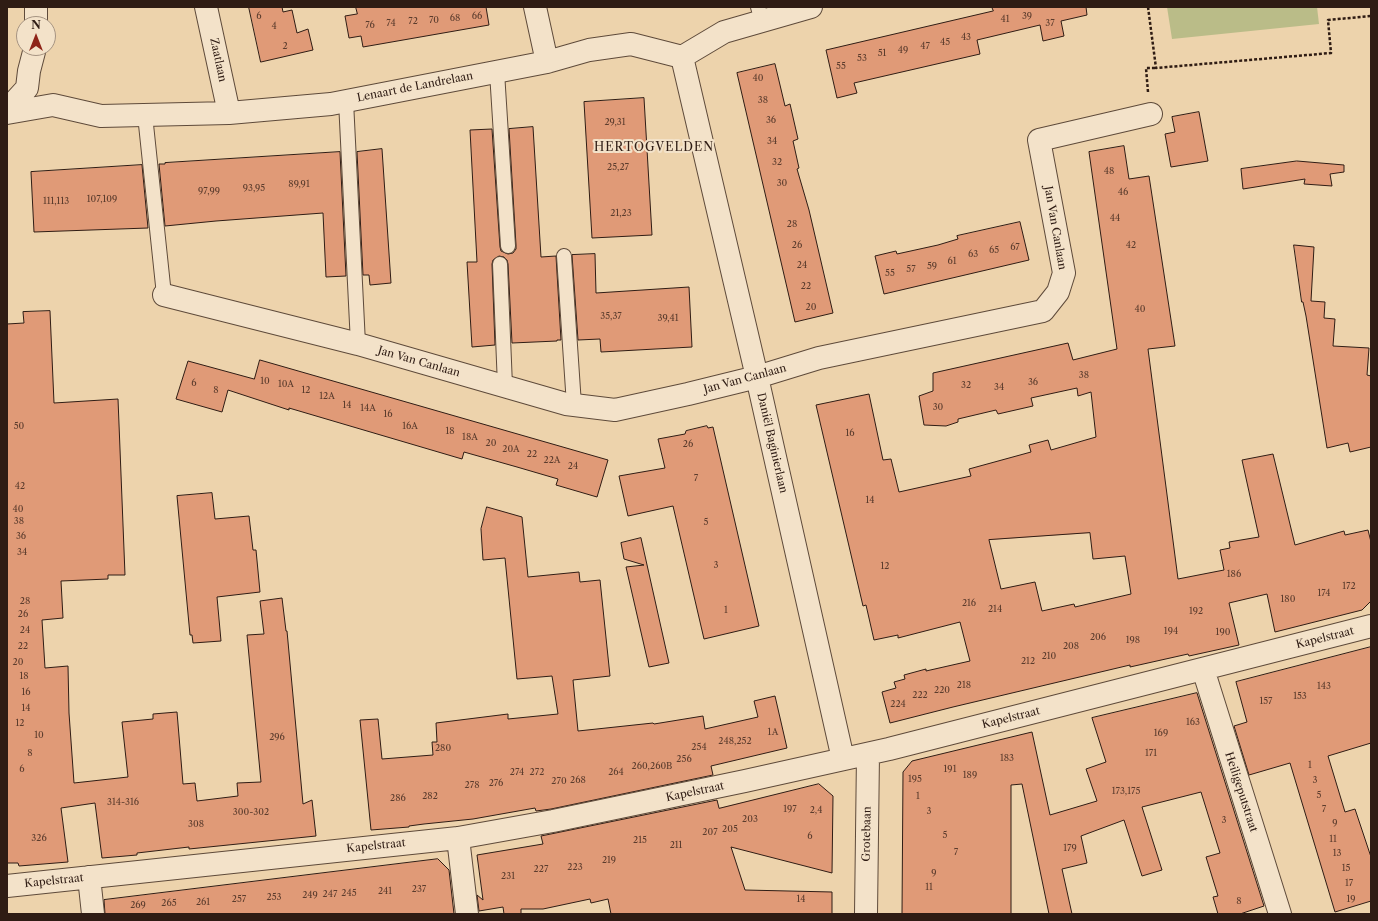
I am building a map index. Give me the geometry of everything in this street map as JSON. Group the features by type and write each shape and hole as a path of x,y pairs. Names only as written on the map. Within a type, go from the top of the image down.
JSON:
{"street":[{"name":"Zaatlaan","path":"206,7 229,113"},
{"path":"535,7 547,62"},
{"path":"682,57 724,32 760,14 810,7"},
{"name":"Lenaart de Landrelaan","path":"7,113 53,105 101,116 229,113 331,104 547,62 589,50 632,44 682,57"},
{"path":"7,110 26,88 33,56"},
{"name":"Daniël Baginierlaan","path":"682,57 757,377 843,759"},
{"name":"Jan Van Canlaan","path":"164,295 358,344 574,405 615,410 757,377 819,358 1044,311 1058,292 1064,273 1039,140 1151,114"},
{"name":"Kapelstraat","path":"7,886 458,838 552,821 868,754 1371,626"},
{"name":"Heiligeputstraat","path":"1203,669 1280,914"},
{"name":"Grotebaan","path":"866,914 868,754"},
{"path":"458,838 467,914"},
{"path":"89,877 93,914"}],"lane":[{"path":"497,72 508,246"},
{"path":"346,101 358,344"},
{"path":"145,115 164,295"},
{"path":"564,256 574,405"},
{"path":"500,264 505,386"}],"path":[{"path":"1148,7 1156,68"},
{"path":"1151,114 1146,68 1331,54 1328,20 1371,16"}],"green space":[{"path":"1167,7 1317,7 1319,24 1172,39"}],"building":[{"path":"249,7 282,7 283,12 292,10 297,33 308,29 313,50 261,62"},
{"path":"356,7 486,7 489,25 363,47 361,36 349,38 345,16 357,14"},
{"path":"992,7 1086,7 1087,15 1061,21 1064,36 1043,41 1040,25 977,40 980,54 854,83 857,93 837,98 826,50 993,11"},
{"path":"775,64 785,106 790,104 798,139 793,141 799,168 797,169 809,210 833,313 795,322 737,73"},
{"path":"644,98 652,235 592,238 584,102"},
{"path":"1199,112 1208,161 1171,167 1165,134 1175,132 1172,117"},
{"path":"533,127 541,257 556,256 561,340 512,343 508,264 504,257 499,256 493,260 492,264 495,345 472,347 467,262 477,262 470,130 492,129 500,247 501,251 508,254 513,253 516,249 509,129"},
{"path":"1124,146 1129,179 1149,176 1175,346 1148,349 1178,579 1224,570 1220,550 1230,548 1229,542 1259,537 1242,460 1273,454 1295,545 1344,531 1345,535 1368,530 1371,542 1371,601 1362,610 1275,632 1267,594 1229,603 1239,645 1189,656 1188,654 1130,667 1130,665 890,723 882,692 896,688 894,682 905,679 904,675 926,669 926,671 970,661 960,622 898,638 898,635 874,640 866,605 863,606 816,405 869,394 883,460 891,459 899,492 971,476 969,469 1031,452 1029,445 1048,440 1051,450 1096,437 1091,392 1078,396 1077,388 1031,398 1033,406 998,414 996,410 958,419 958,422 946,426 924,425 919,396 933,391 933,373 1068,343 1073,360 1117,349 1089,152","holes":["1090,533 1093,559 1125,556 1131,594 1075,607 1074,604 1042,611 1035,582 1001,589 989,540"]},
{"path":"382,149 391,283 370,285 369,275 363,275 357,152"},
{"path":"340,152 346,276 326,277 323,213 165,226 159,164"},
{"path":"1297,161 1344,165 1344,172 1330,174 1332,186 1304,184 1305,179 1243,189 1241,169"},
{"path":"142,165 148,228 34,232 31,172"},
{"path":"1020,222 1029,260 884,294 875,256 896,251 897,254 938,245 958,239 957,236"},
{"path":"1294,245 1314,247 1311,301 1325,302 1324,318 1335,319 1333,346 1369,348 1367,375 1371,376 1371,447 1350,452 1348,443 1327,448 1306,316 1302,302"},
{"path":"595,254 596,293 689,287 692,347 601,352 600,339 578,340 572,255"},
{"path":"50,311 54,403 118,399 125,575 108,575 108,579 61,581 63,618 42,620 45,668 68,666 69,713 74,783 128,777 122,722 153,719 153,714 177,712 183,784 195,783 197,801 238,796 237,783 261,782 247,635 264,634 260,601 282,598 287,631 303,804 312,800 316,836 189,849 189,847 137,853 137,855 102,858 95,803 61,808 68,862 19,866 18,863 7,863 7,324 24,323 23,312"},
{"path":"260,360 608,460 597,497 556,485 558,479 517,467 464,452 462,459 289,408 289,410 228,390 222,412 176,399 188,361 254,379"},
{"path":"707,426 708,428 713,427 759,626 704,639 673,506 628,516 619,476 665,468 658,439 685,434 686,431"},
{"path":"212,493 215,519 249,516 253,550 256,550 260,592 217,597 221,641 193,643 192,635 190,635 177,496"},
{"path":"487,507 522,517 528,577 579,572 580,582 600,580 610,676 573,680 578,731 654,724 703,716 705,729 758,717 754,701 775,696 787,748 711,766 713,775 551,809 536,811 535,808 473,819 371,830 360,720 378,719 382,759 433,755 432,742 437,742 436,723 508,714 508,719 558,714 552,676 517,679 505,558 483,560 481,529"},
{"path":"641,538 669,663 649,667 626,567 644,565 624,559 621,543"},
{"path":"1371,647 1371,743 1328,756 1345,812 1355,809 1371,857 1371,901 1335,912 1290,763 1249,775 1234,726 1247,722 1236,682"},
{"path":"1197,693 1264,906 1240,914 1218,914 1213,897 1218,896 1206,857 1220,853 1201,792 1142,807 1162,870 1142,876 1124,820 1081,836 1087,863 1062,869 1072,914 1049,914 1022,784 1011,785 1011,914 902,914 903,772 912,761 1032,732 1050,815 1097,801 1086,769 1106,762 1092,718"},
{"path":"819,784 833,796 832,873 731,847 745,890 832,892 832,914 611,914 608,899 591,903 590,899 543,909 521,909 521,914 504,914 503,907 479,911 477,895 483,900 477,855 543,844 541,836 717,800 719,808"},
{"path":"438,859 449,870 454,914 105,914 104,900"}],"district":[{"name":"HERTOGVELDEN","path":"654,148"}]}
